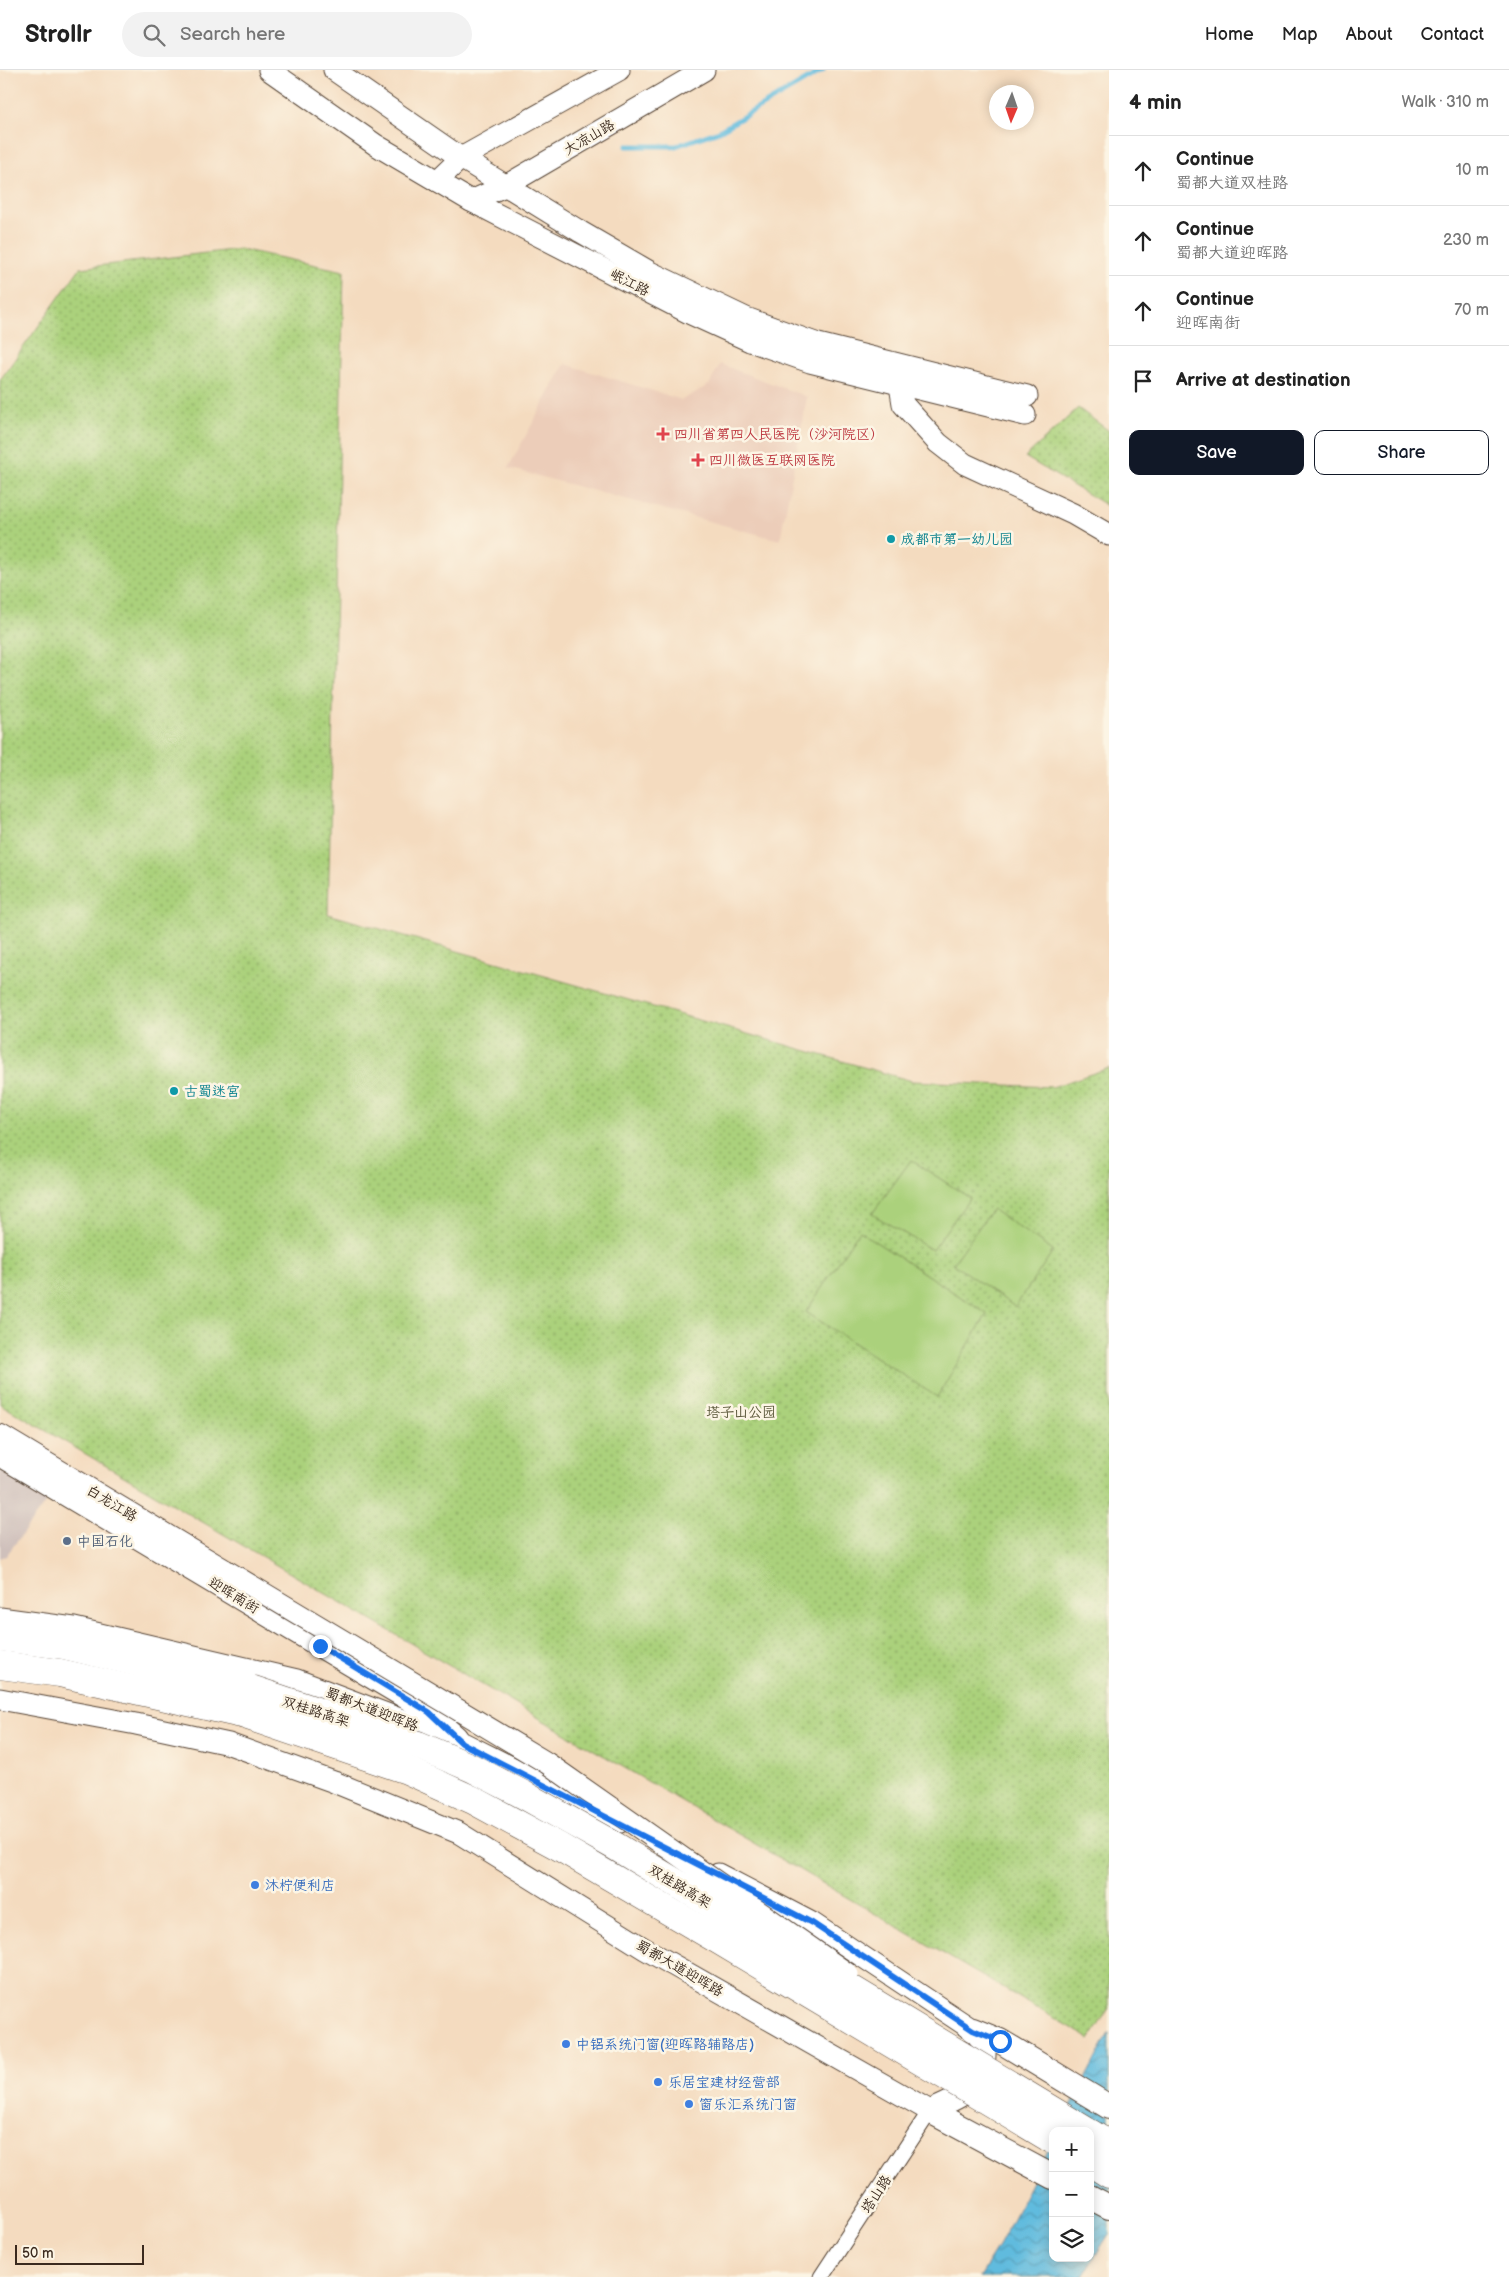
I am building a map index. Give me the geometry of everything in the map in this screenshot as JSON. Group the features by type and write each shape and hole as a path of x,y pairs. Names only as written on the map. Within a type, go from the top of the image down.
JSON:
{"highway":[{"path":"0,1637 54,1643 247,1702"},
{"path":"0,1665 247,1702"},
{"name":"双桂路高架","path":"247,1702 418,1745 498,1781 615,1846 1079,2127"},
{"name":"双桂路高架","path":"247,1702 473,1800 558,1846 1049,2138"},
{"path":"1094,2136 1109,2145"},
{"path":"1094,2165 1109,2174"}],"main road":[{"path":"973,2030 1000,2041 1109,2107"},
{"path":"930,2112 1049,2175"},
{"path":"1094,2199 1109,2207"}],"street":[{"name":"岷江路","path":"268,70 376,145 437,181 691,314 750,341 810,362 900,384 1026,405 896,363 818,344 746,318 650,272 461,158 334,70"},
{"path":"437,181 461,158 619,70"},
{"name":"大凉山路","path":"471,200 507,185 704,70"},
{"path":"896,363 903,404 938,443 965,464 1073,514 1109,536"},
{"name":"白龙江路","path":"0,1435 547,1763 825,1957 958,2054"},
{"name":"迎晖南街","path":"0,1456 429,1712 462,1743"},
{"name":"蜀都大道迎晖路","path":"0,1618 84,1630 298,1680 462,1743 812,1923 973,2030"},
{"path":"0,1627 54,1643"},
{"name":"蜀都大道迎晖路","path":"0,1699 136,1724 229,1744 334,1782 459,1833 645,1949 930,2112"},
{"path":"930,2112 964,2093 975,2085 980,2076 984,2061 984,2044 973,2030"},
{"path":"930,2112 968,2098 1006,2105 1049,2131"},
{"name":"塔山路","path":"822,2277 930,2112"},
{"path":"1094,2156 1109,2165"}],"shaded area":[{"name":"四川省第四人民医院（沙河院区）","path":"565,364 682,400 709,385 720,364 807,397 780,540 508,468"},
{"path":"0,1467 51,1495 6,1556 0,1558"}],"green space":[{"name":"塔子山公园","path":"240,249 344,271 328,914 912,1081 1052,1087 1109,1068 1109,2008 1090,2039 0,1404 0,380 80,268"},
{"path":"1078,408 1109,431 1109,507 1025,457"},
{"path":"911,1160 970,1198 932,1250 872,1214"},
{"path":"992,1209 1053,1251 1015,1307 953,1264"},
{"path":"859,1231 987,1314 937,1397 806,1312"}],"water":[{"path":"1109,2033 1109,2234 1094,2258 1094,2127 1060,2127"},
{"path":"1049,2149 1049,2262 1091,2262 1082,2277 979,2277 999,2245"}],"waterway":[{"path":"627,146 676,146 719,131 823,70"}],"place":[{"name":"四川省第四人民医院（沙河院区）","path":"663,434"},
{"name":"四川微医互联网医院","path":"698,460"},
{"name":"成都市第一幼儿园","path":"891,539"},
{"name":"古蜀迷宫","path":"174,1091"},
{"name":"中国石化","path":"67,1541"},
{"name":"沐柠便利店","path":"255,1885"},
{"name":"中铝系统门窗(迎晖路辅路店)","path":"566,2044"},
{"name":"乐居宝建材经营部","path":"658,2082"},
{"name":"窗乐汇系统门窗","path":"689,2104"}],"route":[{"path":"320,1646 429,1712 462,1743 626,1825 812,1923 973,2030 1000,2041"}]}
